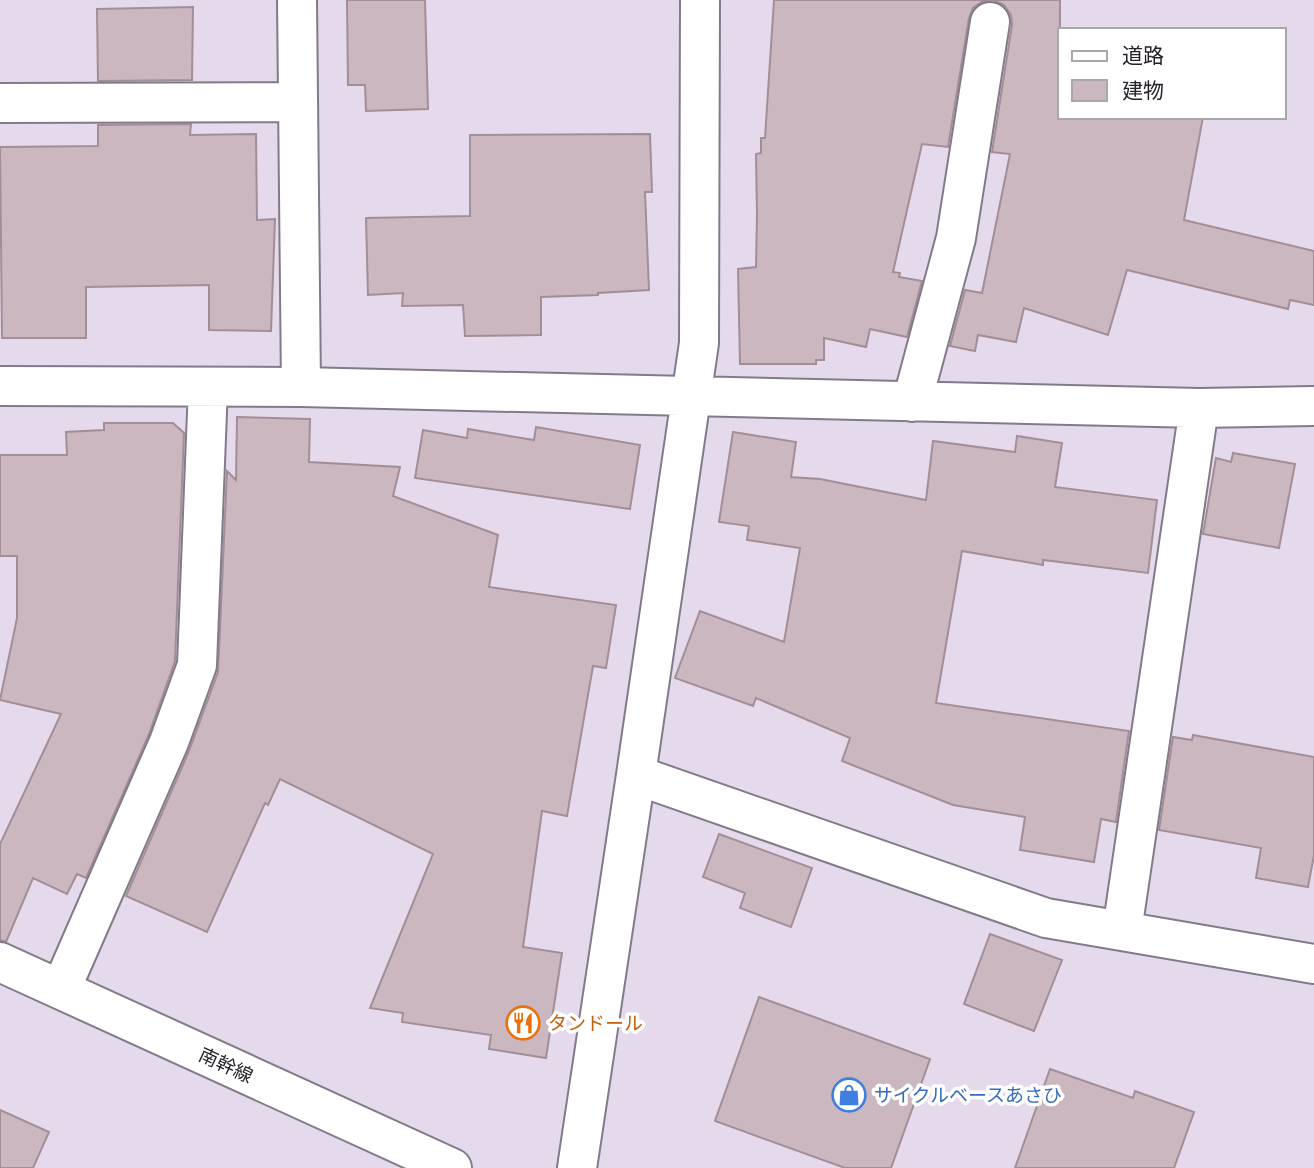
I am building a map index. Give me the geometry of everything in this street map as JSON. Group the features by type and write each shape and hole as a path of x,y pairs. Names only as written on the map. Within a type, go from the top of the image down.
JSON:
{"street":[{"path":"297,0 301,387"},
{"path":"577,1168 699,343 700,0"},
{"path":"912,402 956,239 990,22"},
{"path":"0,103 298,102"},
{"path":"0,386 301,387 1199,408 1314,406"},
{"path":"61,989 169,742 197,665 208,387"},
{"path":"1122,931 1199,408"},
{"path":"636,775 1046,918 1314,964"},
{"name":"南幹線","path":"0,962 452,1168"}],"building":[{"path":"347,0 425,0 428,109 366,111 365,85 348,85"},
{"path":"774,0 993,0 982,2 973,8 969,18 948,147 922,144 893,272 900,273 899,277 922,281 907,337 870,329 866,347 824,338 824,360 816,360 816,364 740,364 738,269 756,267 756,154 761,153 761,138 765,138"},
{"path":"993,0 1060,0 1058,119 1203,119 1184,220 1314,251 1314,305 1290,300 1288,309 1127,270 1108,335 1024,308 1016,342 978,335 975,351 950,346 965,290 982,293 1010,154 992,152 1012,25 1011,15 1004,5"},
{"path":"193,7 192,80 98,81 97,9"},
{"path":"191,124 190,135 256,134 257,220 275,219 271,331 209,330 209,285 86,287 86,338 2,338 0,147 98,146 98,125"},
{"path":"650,134 652,192 645,192 649,290 541,297 541,335 465,336 463,305 402,306 403,293 368,295 366,218 470,216 470,135"},
{"path":"237,417 310,419 309,462 400,467 393,496 498,535 489,587 616,605 606,668 593,666 567,816 542,811 523,947 562,953 546,1058 489,1049 491,1035 402,1022 403,1013 370,1008 433,854 280,779 268,805 265,803 207,932 126,896 189,751 218,672 227,471 236,480"},
{"path":"104,423 173,423 184,433 175,661 149,734 86,878 77,874 67,894 33,878 6,942 0,940 0,844 61,714 0,700 17,618 17,556 0,556 0,455 67,455 66,432 104,430"},
{"path":"536,427 640,445 630,509 415,478 423,430 467,438 468,429 534,440"},
{"path":"733,432 796,442 791,477 820,479 926,500 933,441 1015,452 1017,436 1062,443 1055,487 1157,500 1148,573 1043,560 1043,565 962,551 936,703 1129,731 1116,822 1101,819 1094,862 1020,850 1025,817 953,805 842,761 850,738 756,698 753,706 675,678 700,611 784,642 800,548 747,540 749,526 719,522"},
{"path":"1233,453 1295,464 1279,548 1203,534 1216,458 1231,462"},
{"path":"1193,735 1314,757 1314,855 1308,887 1256,878 1261,848 1159,830 1173,737 1192,740"},
{"path":"719,834 812,868 791,927 740,908 745,893 703,877"},
{"path":"990,934 1062,960 1034,1031 964,1004"},
{"path":"759,997 930,1059 891,1168 845,1168 715,1121"},
{"path":"1050,1069 1133,1098 1135,1091 1194,1112 1174,1168 1015,1168"},
{"path":"0,1110 49,1132 33,1168 0,1168"}],"place":[{"name":"タンドール","path":"523,1023"},
{"name":"サイクルベースあさひ","path":"849,1095"}]}
